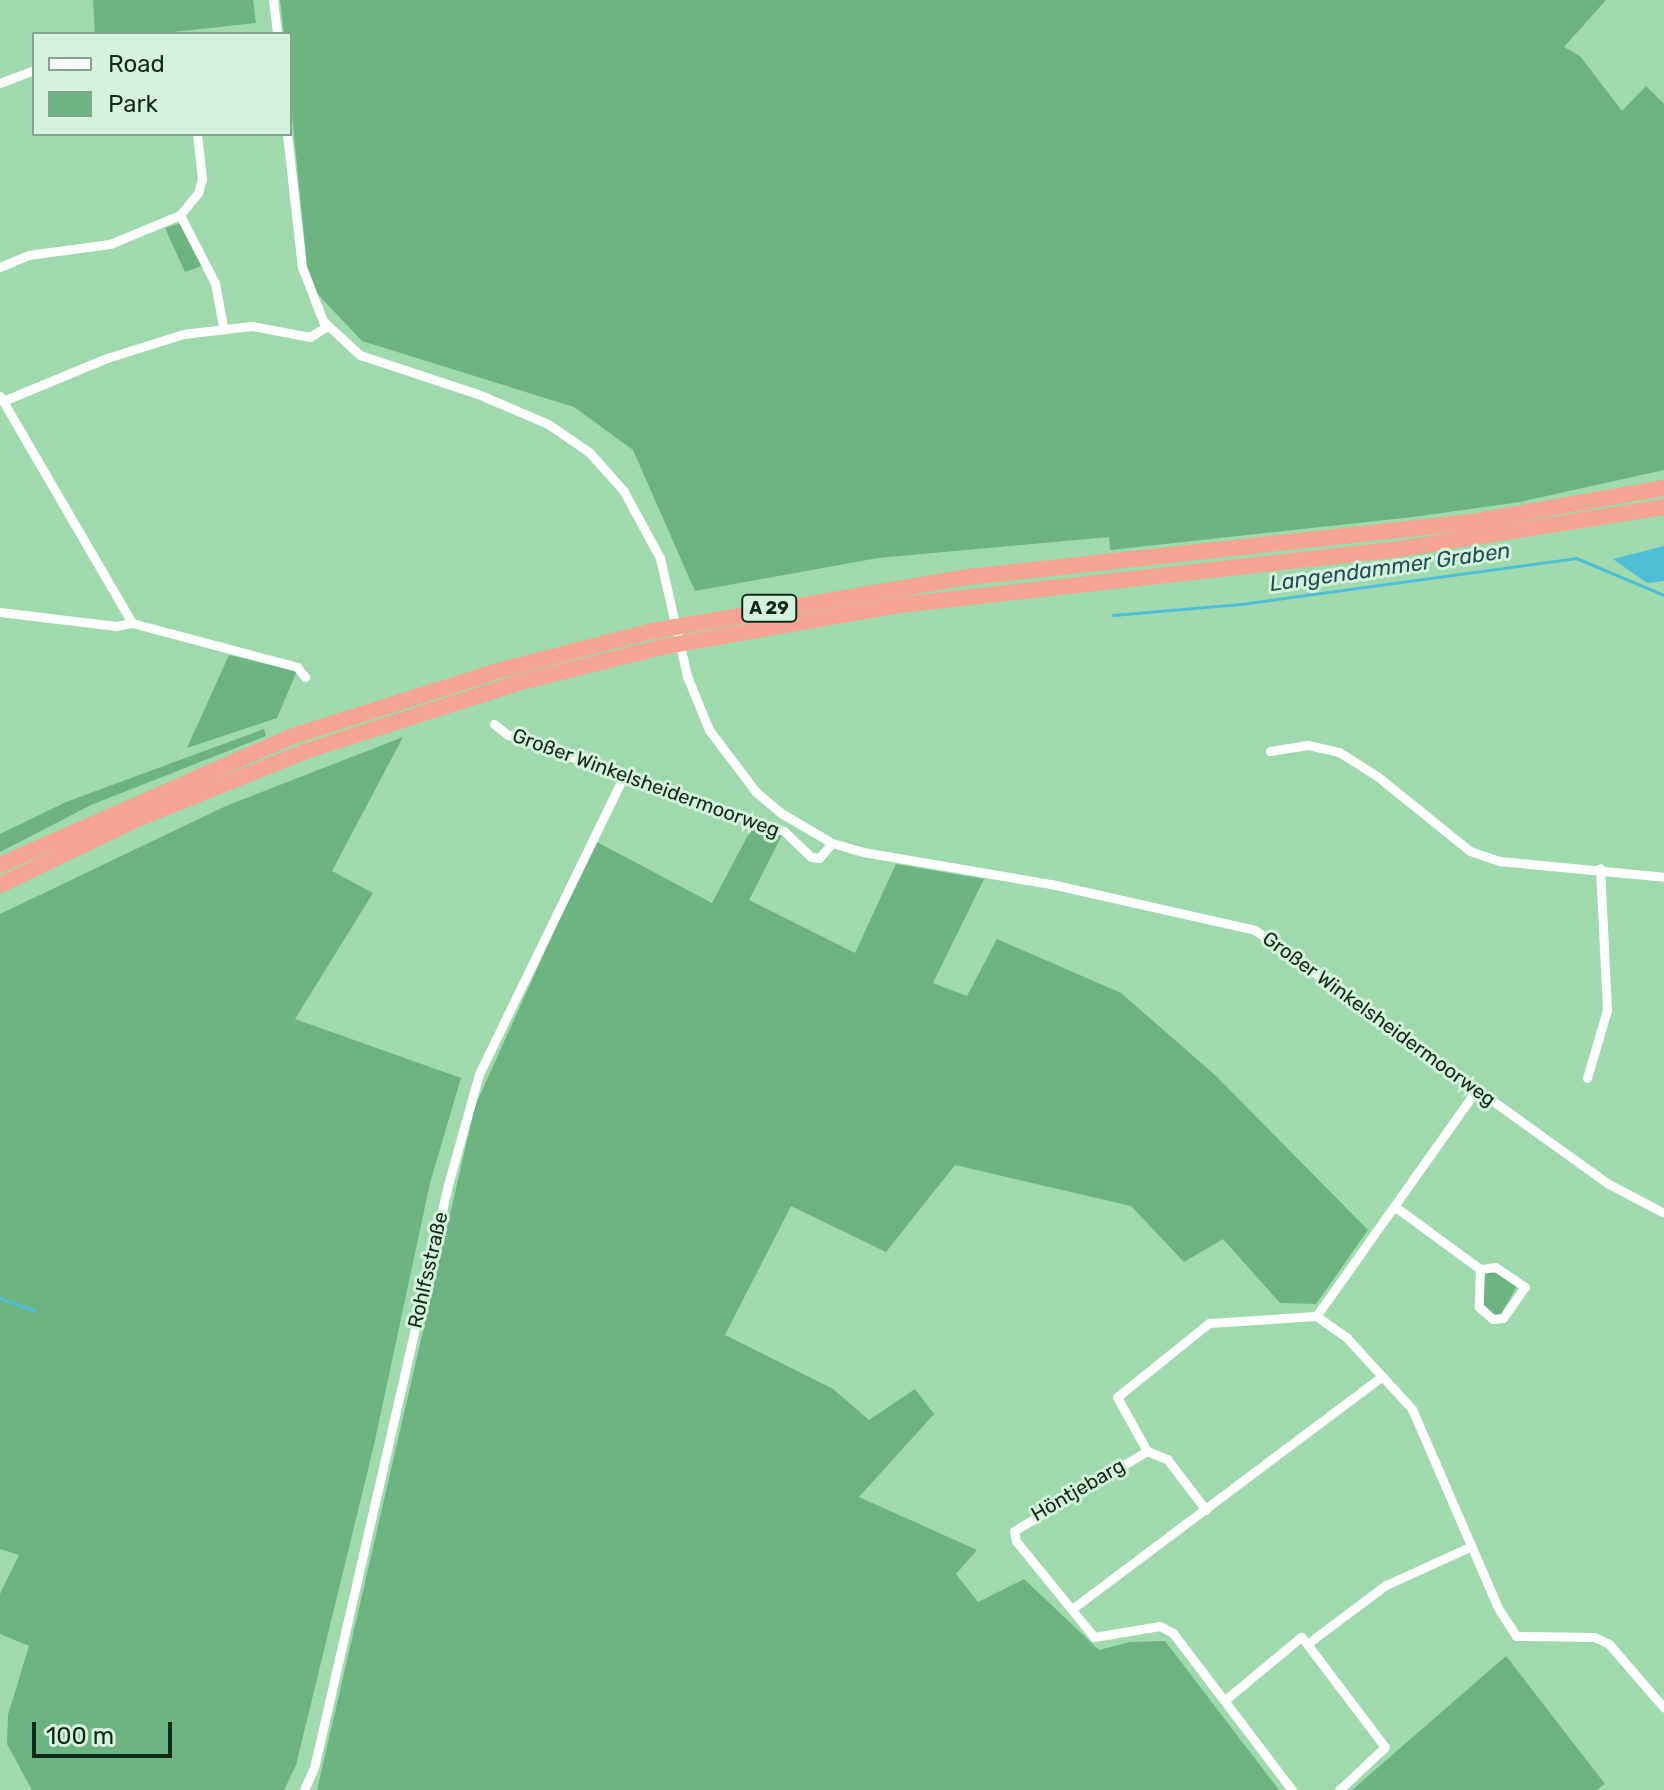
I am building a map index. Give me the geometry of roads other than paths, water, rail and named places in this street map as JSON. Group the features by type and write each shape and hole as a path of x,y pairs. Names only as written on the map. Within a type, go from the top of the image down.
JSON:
{"highway":[{"name":"A 29","path":"0,865 290,737 505,669 652,631 969,577 1471,522 1664,488"},
{"name":"A 29","path":"0,885 151,813 306,751 521,682 661,647 900,605 1393,550 1664,507"}],"street":[{"path":"273,0 277,32"},
{"path":"0,83 32,71"},
{"path":"0,267 28,255 110,244 180,215 202,179 197,136"},
{"path":"132,623 1,399 107,358 223,326 310,337 327,326 309,296 302,267 287,136"},
{"path":"180,215 215,283 223,326"},
{"name":"Großer Winkelsheidermoorweg","path":"327,326 360,355 478,394 548,424 589,452 623,490 647,528 669,590 687,676 709,730 756,792 832,843 1248,928 1273,940 1607,1183 1664,1213"},
{"path":"0,612 116,626 132,623 297,667 305,677"},
{"name":"Großer Winkelsheidermoorweg","path":"494,724 508,735 784,831 811,857 819,858 832,843"},
{"path":"1270,751 1308,745 1339,752 1377,776 1470,851 1499,861 1600,868 1664,877"},
{"name":"Rohlfsstraße","path":"304,1790 314,1768 448,1185 479,1074 624,775"},
{"path":"1587,1078 1607,1010 1600,868"},
{"path":"1477,1089 1316,1316 1347,1338 1412,1409 1472,1546 1516,1636 1594,1637 1609,1644 1664,1708"},
{"path":"1394,1206 1480,1269 1495,1267 1525,1287 1503,1318 1493,1319 1479,1307 1480,1269"},
{"name":"Höntjebarg","path":"1206,1510 1167,1459 1147,1451 1120,1408 1121,1391 1209,1323 1316,1316"},
{"path":"1072,1609 1382,1376"},
{"name":"Höntjebarg","path":"1147,1451 1014,1531 1016,1541 1072,1609 1102,1639 1160,1626 1173,1633 1292,1790"},
{"path":"1307,1644 1386,1585 1472,1546"},
{"path":"1225,1700 1301,1637 1385,1747 1339,1790"}],"water":[{"path":"1664,546 1664,581 1647,583 1613,559"}],"waterway":[{"name":"Langendammer Graben","path":"1113,615 1241,604 1576,558 1664,595"},
{"path":"0,1298 36,1311"}]}
